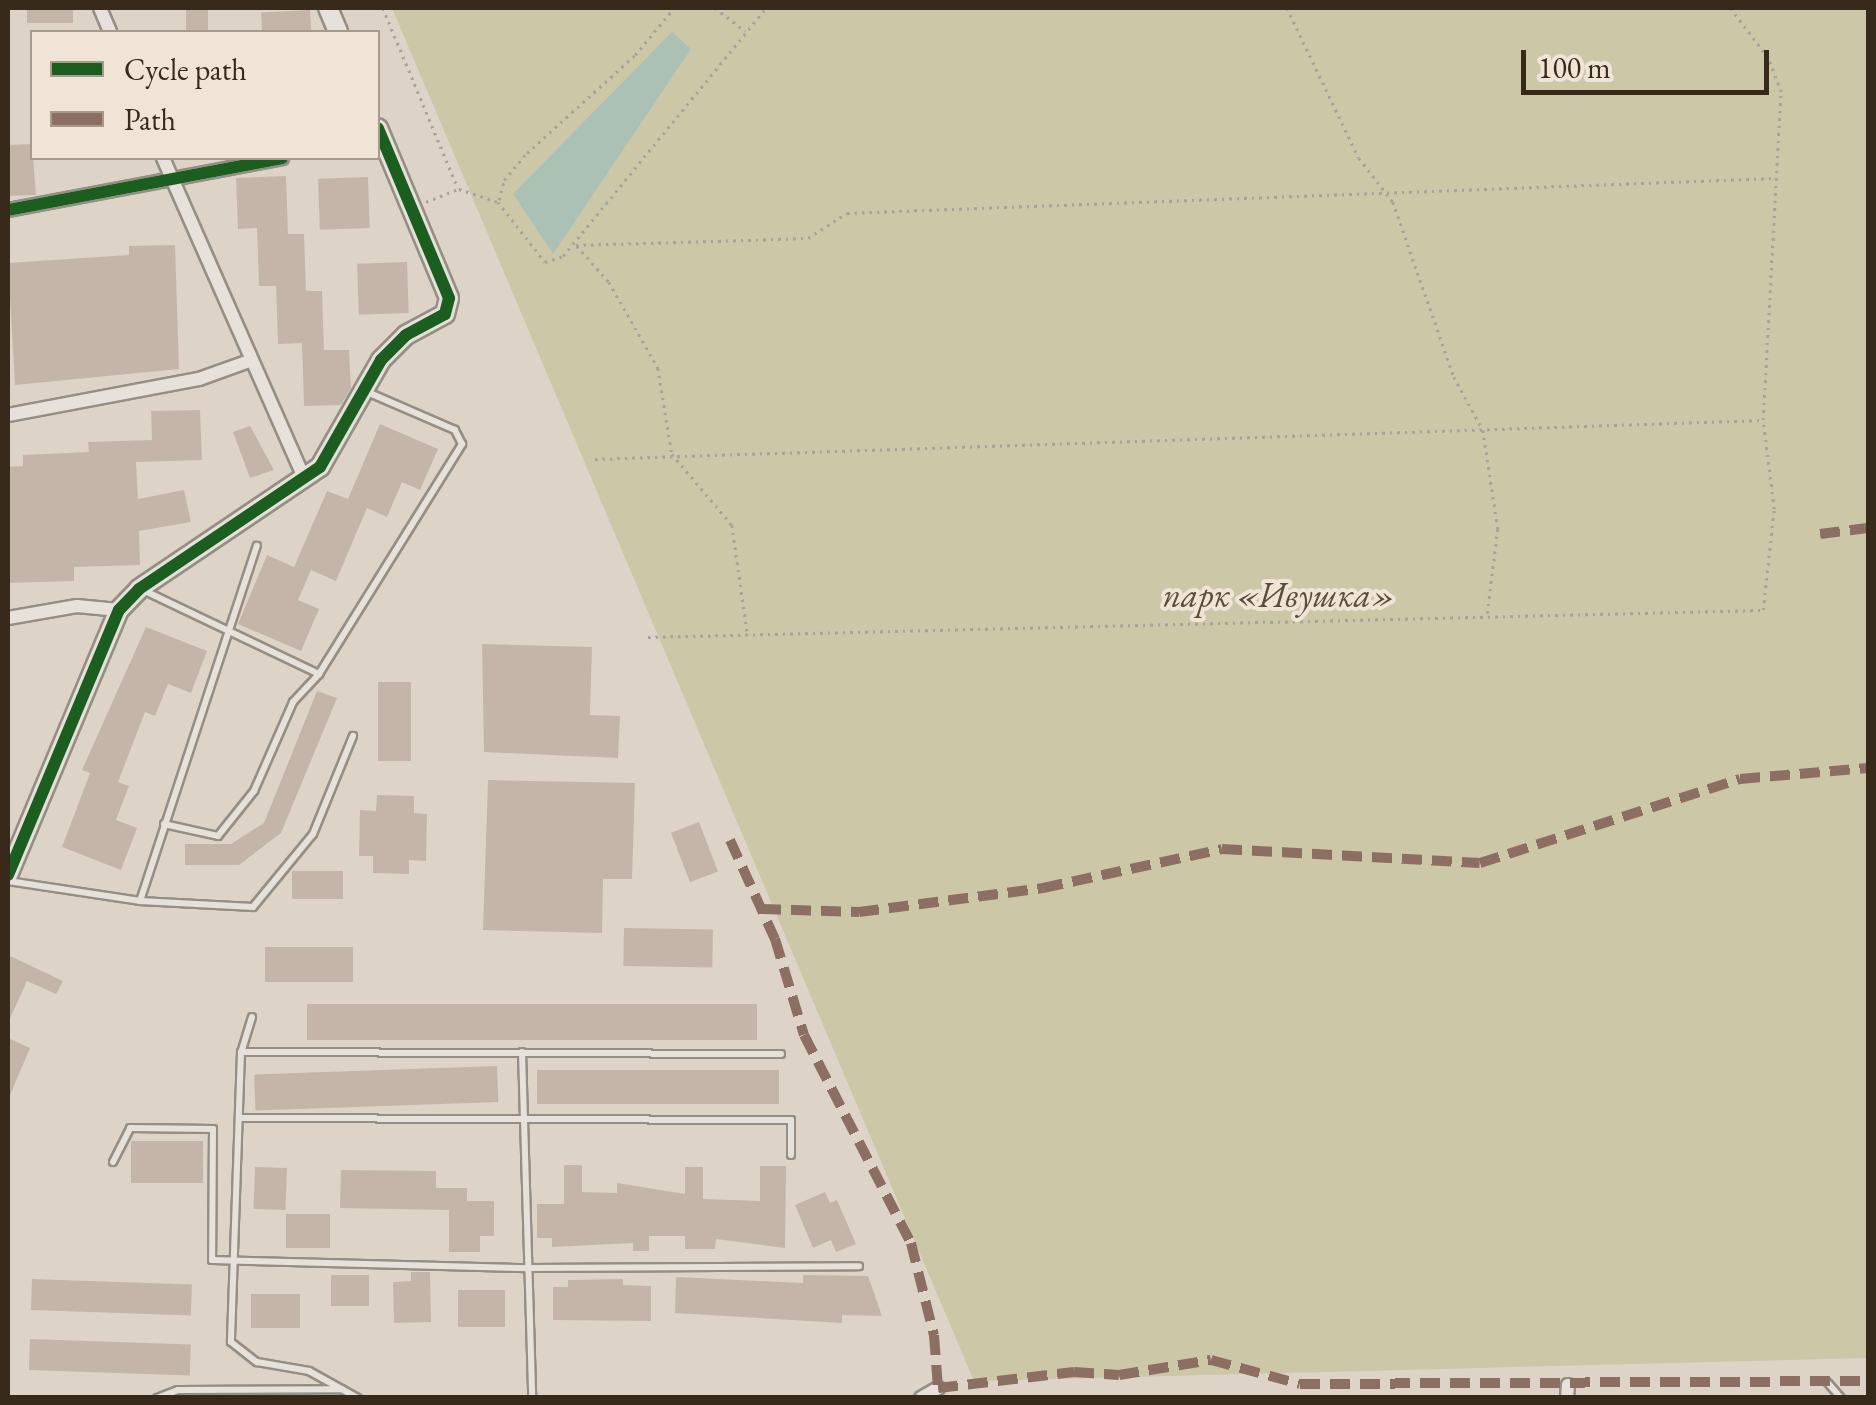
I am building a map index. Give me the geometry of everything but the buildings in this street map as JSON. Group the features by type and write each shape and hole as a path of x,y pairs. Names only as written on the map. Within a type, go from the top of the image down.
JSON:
{"street":[{"path":"8,878 119,610 139,588 304,477 332,453 381,360 406,335 445,314 449,298 380,137"},
{"path":"164,160 304,477"},
{"path":"8,210 271,160"},
{"path":"8,415 199,379 252,360"},
{"path":"8,618 77,606 119,610"},
{"path":"920,1398 938,1388"}],"lane":[{"path":"164,824 218,836 254,790 292,702 319,674 462,444 455,430 366,391"},
{"path":"140,901 257,546"},
{"path":"139,588 202,616 227,635 319,674"},
{"path":"8,878 140,901 253,908 313,834 353,736"},
{"path":"252,1017 241,1052 238,1262 231,1342 257,1362 309,1371 358,1398"},
{"path":"241,1052 780,1054"},
{"path":"522,1052 532,1398"},
{"path":"239,1118 790,1120 791,1155"},
{"path":"112,1162 130,1128 214,1129 212,1260 528,1268 858,1266"},
{"path":"1828,1383 1840,1398"},
{"path":"157,1398 178,1390 344,1388"}],"path":[{"path":"383,8 459,189"},
{"path":"498,202 504,180 527,153 635,55 674,8"},
{"path":"715,8 746,32"},
{"path":"410,207 459,189 498,202 545,262 576,244 766,8"},
{"path":"1287,8 1359,158 1385,192 1410,243 1454,377 1483,430 1498,529 1487,617"},
{"path":"648,637 748,631 1763,610 1774,509 1763,420 1781,92 1768,58 1730,8"},
{"path":"576,244 808,238 848,213 1776,178"},
{"path":"576,244 609,282 658,368 672,454 732,526 748,631"},
{"path":"596,459 1763,420"}],"green space":[{"name":"парк «Ивушка»","path":"392,8 1868,8 1868,1358 974,1381"}],"shaded area":[{"path":"672,32 691,49 553,254 513,194"}],"marked path":[{"path":"1820,534 1868,528"},
{"path":"761,909 859,912 1043,888 1222,849 1480,863 1740,779 1868,768"},
{"path":"730,840 775,939 804,1035 911,1243 934,1335 938,1388 1074,1372 1119,1375 1211,1360 1300,1384 1868,1381"}],"cycle path":[{"path":"8,875 119,610 139,589 320,467 381,360 406,335 445,314 449,298 380,133"},
{"path":"8,210 271,160"}]}
